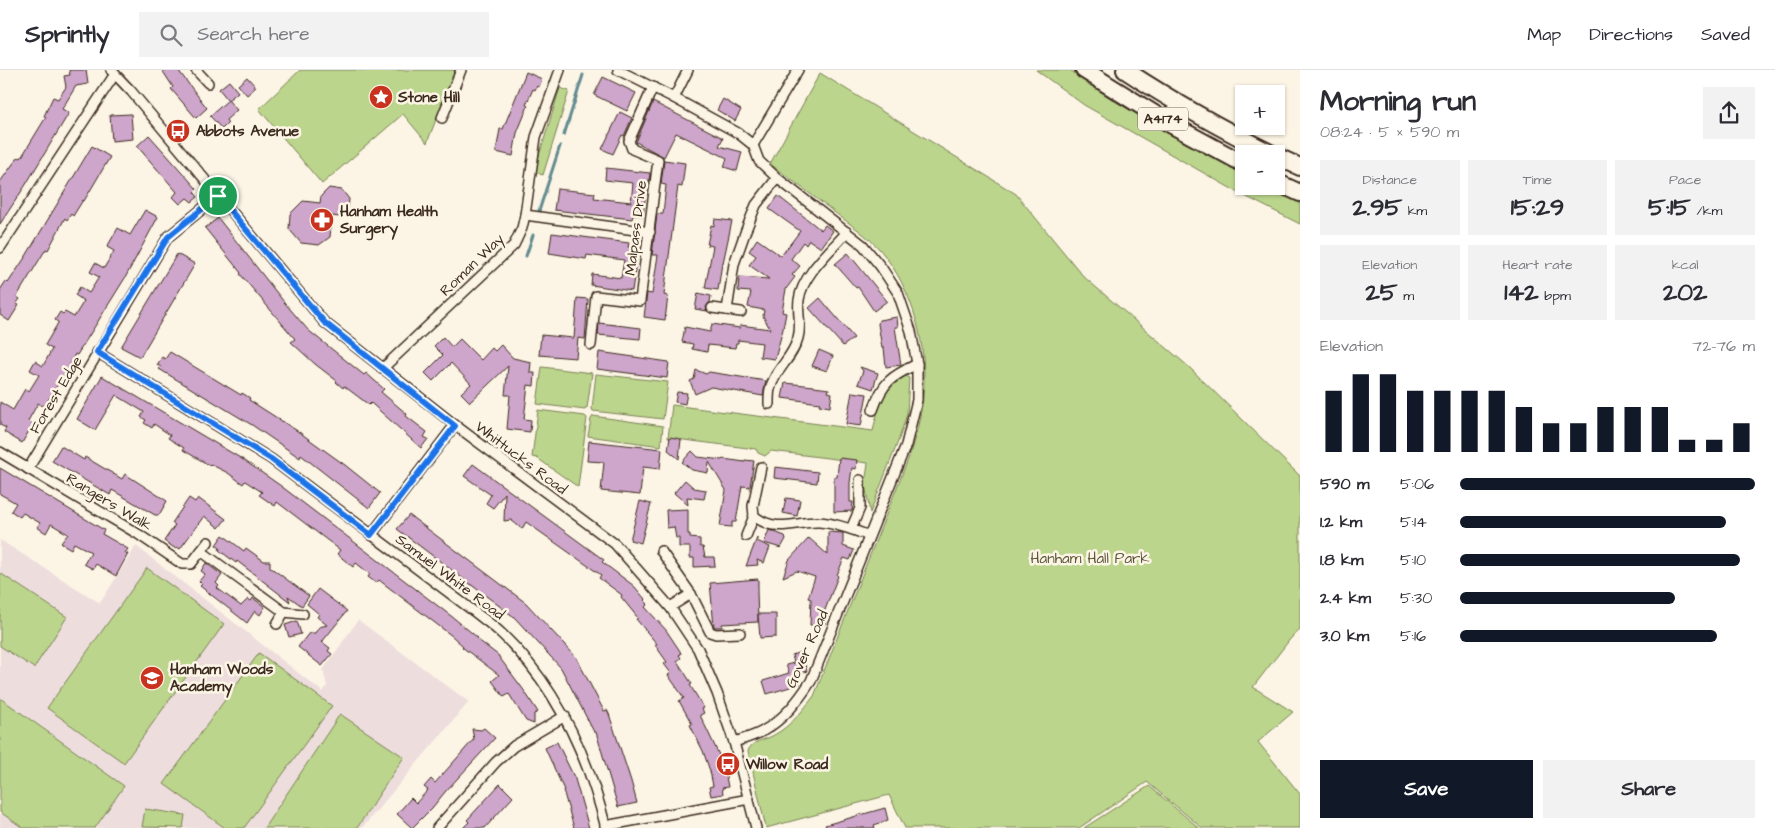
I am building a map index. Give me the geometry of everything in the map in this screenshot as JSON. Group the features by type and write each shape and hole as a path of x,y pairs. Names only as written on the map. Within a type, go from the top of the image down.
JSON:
{"highway":[{"name":"A4174","path":"1084,70 1172,125 1235,159"},
{"name":"A4174","path":"1125,70 1156,90 1253,145"},
{"path":"1285,160 1300,167"},
{"path":"1285,186 1300,193"}],"street":[{"path":"196,70 208,83"},
{"path":"442,118 461,70"},
{"name":"Roman Way","path":"382,369 514,246 522,228 525,215 536,137 560,70"},
{"path":"618,70 738,133 753,145 798,70"},
{"path":"674,98 688,70"},
{"path":"0,248 113,72"},
{"name":"Whittucks Road","path":"113,72 131,90 324,322 455,426 615,544 670,607 698,648 717,692 734,742 756,828"},
{"name":"Malpass Drive","path":"591,345 596,296 640,301 658,160 632,149 629,141 653,87"},
{"name":"Gover Road","path":"734,742 762,732 787,713 811,681 906,445 917,400 917,364 911,331 898,293 881,266 863,245 777,178 759,161 753,145"},
{"path":"727,310 734,264 746,230 756,205 777,178"},
{"name":"Forest Edge","path":"28,469 168,237 218,196"},
{"path":"525,215 650,232"},
{"path":"769,404 770,389 776,373 791,355 798,338 801,322 798,303 801,289 808,277 847,232"},
{"path":"712,308 741,312"},
{"name":"Samuel White Road","path":"97,352 271,459 502,634 542,680 565,716 588,767 605,827"},
{"path":"873,410 879,392 894,375 917,364"},
{"path":"371,535 455,426"},
{"name":"Rangers Walk","path":"0,452 138,534 182,564 191,564 208,542"},
{"path":"746,536 754,516 753,506 761,466"},
{"path":"851,529 860,508 860,480"},
{"path":"754,516 762,523 795,525 819,522 851,529 869,536"},
{"path":"201,551 284,612 303,614"},
{"path":"661,551 691,594 710,632 716,634 740,633"},
{"path":"670,607 691,594"},
{"path":"277,624 284,612"},
{"path":"436,828 496,762 514,746 565,716"},
{"path":"605,827 750,799"}],"shaded area":[{"name":"Hanham Woods Academy","path":"0,540 100,603 136,546 323,692 327,686 323,670 358,620 469,702 362,828 0,828"}],"green space":[{"path":"300,70 455,70 427,143 403,114 322,184 259,109"},
{"path":"1036,70 1070,70 1116,102 1235,169 1235,191 1084,105"},
{"name":"Hanham Hall Park","path":"820,73 1016,194 1084,277 1189,367 1300,476 1300,630 1291,638 1253,687 1293,712 1258,742 1300,794 1300,828 1202,828 1147,782 1079,828 905,828 889,795 766,828 748,751 756,742 771,737 786,727 814,696 909,457 923,397 924,378 921,339 910,302 892,267 881,251 865,235 770,164"},
{"path":"560,88 569,91 543,175 534,172"},
{"path":"1285,194 1300,201 1300,224 1243,195"},
{"path":"542,367 592,373 587,408 585,410 537,404"},
{"path":"596,374 668,382 663,419 593,411"},
{"path":"903,376 909,378 907,414 870,513 865,484 868,463 771,451 765,456 758,453 756,449 668,438 672,405 873,431 882,400 890,388"},
{"path":"538,410 585,416 587,418 578,487 537,458 532,457"},
{"path":"593,416 663,426 661,446 588,436"},
{"path":"147,568 224,624 124,763 47,708"},
{"path":"0,573 67,617 34,668 0,646"},
{"path":"259,653 332,706 244,828 225,828 164,784"},
{"path":"0,698 124,786 95,828 23,828 0,812"},
{"path":"340,714 404,757 357,828 264,828"},
{"path":"1149,786 1199,828 1084,828"},
{"path":"145,809 185,815 183,828 142,827"}],"building":[{"path":"69,70 86,70 88,84 76,86 62,109 69,113 0,224 0,182 18,157 21,158 46,117 44,116 53,97 58,99 66,87 64,76 70,75"},
{"path":"162,70 178,70 207,108 196,118 171,89 173,87"},
{"path":"526,72 542,79 539,87 537,86 535,90 533,89 526,105 528,106 517,133 513,156 496,152 500,129 503,129"},
{"path":"247,77 256,87 247,95 238,85"},
{"path":"603,77 636,93 627,111 594,95"},
{"path":"229,81 238,92 228,100 219,89"},
{"path":"723,99 741,110 735,121 717,110"},
{"path":"228,100 237,110 226,120 228,123 222,129 210,116"},
{"path":"653,102 723,138 719,146 742,152 737,171 724,167 727,158 676,133 664,157 636,142"},
{"path":"620,112 632,118 613,154 602,149"},
{"path":"131,114 133,139 112,141 110,115"},
{"path":"149,135 197,189 194,192 198,197 192,202 187,198 180,204 173,197 177,192 137,146"},
{"path":"92,146 110,157 73,216 71,214 67,220 65,218 48,250 46,249 19,293 17,297 20,299 16,304 19,305 9,321 0,315 0,290 6,281 8,283 26,256"},
{"path":"664,160 685,163 682,187 678,186 664,295 668,296 665,320 644,317 647,293 652,294 658,255 652,255 657,214 663,214 666,185 661,184"},
{"path":"606,168 650,173 649,182 647,182 643,216 633,215 632,219 554,210 557,189 595,193 594,198 631,202 633,183 605,180"},
{"path":"329,188 342,190 349,199 348,210 339,217 332,216 330,237 319,245 301,243 289,229 290,214 303,201 320,203 321,196"},
{"path":"778,196 821,230 825,225 833,231 821,248 809,240 806,245 803,242 791,259 800,266 792,275 795,277 786,289 782,312 786,313 775,359 760,357 762,343 738,340 735,348 708,345 707,352 692,349 693,344 682,342 685,327 710,332 712,324 740,328 740,325 770,329 763,316 764,310 748,307 751,292 738,291 739,277 769,279 749,265 756,256 749,251 757,239 781,256 800,231 769,209"},
{"path":"145,210 158,217 125,278 77,355 75,354 62,382 60,381 44,407 38,403 28,421 33,424 22,443 4,432 6,428 0,425 0,402 13,410 25,389 29,391 39,375 30,370 35,361 43,366 52,349 45,345 58,323 55,320 60,312 63,314 65,312 74,317 84,301 75,295 80,287 89,293 99,277 90,272 95,263 104,268 114,251 107,247 118,228 130,235"},
{"path":"218,218 308,330 364,375 366,373 384,389 381,392 407,414 406,416 427,432 424,437 428,439 421,448 371,403 369,405 344,386 343,388 291,342 295,339 240,274 205,228"},
{"path":"715,219 732,221 718,290 705,288 713,246 707,245 711,225 714,226"},
{"path":"552,233 629,243 628,247 638,249 632,291 591,285 592,274 621,278 624,260 587,255 586,259 549,253"},
{"path":"848,253 887,301 874,311 858,287 856,288 835,264"},
{"path":"177,254 195,264 140,357 121,347"},
{"path":"698,293 711,296 710,302 706,307 707,311 695,309"},
{"path":"577,298 588,299 585,339 578,338 576,358 539,355 541,335 574,338"},
{"path":"820,298 854,338 843,346 809,308"},
{"path":"897,317 898,327 895,327 901,365 886,367 884,348 882,348 878,324 879,320"},
{"path":"599,323 641,328 640,339 598,335"},
{"path":"443,337 452,347 460,339 481,360 492,348 495,351 501,345 513,358 531,362 530,373 535,373 534,386 528,385 524,419 531,420 530,432 507,429 510,395 505,395 508,366 470,402 461,393 471,384 451,363 433,381 425,373 443,355 434,346"},
{"path":"819,350 833,356 827,371 812,366"},
{"path":"170,352 241,395 242,393 250,398 249,400 299,432 380,493 369,508 301,455 300,458 252,425 159,369 161,367 157,365 162,357 165,359"},
{"path":"599,352 669,362 667,378 597,369"},
{"path":"860,367 878,373 873,389 858,384 863,371"},
{"path":"696,370 706,374 709,372 766,381 763,396 711,387 695,394 690,381 694,379"},
{"path":"102,376 242,459 281,486 455,619 499,656 538,712 534,714 534,724 526,721 509,694 504,697 492,681 499,675 462,647 452,636 379,580 376,583 368,577 370,574 356,563 353,567 337,554 340,550 277,502 275,506 259,495 262,492 245,481 243,484 228,473 209,465 183,450 184,448 168,438 170,435 154,424 152,428 144,423 146,420 141,417 144,412 116,395 95,430 77,419"},
{"path":"785,383 829,389 828,392 832,393 830,407 819,405 820,403 782,398"},
{"path":"677,392 687,393 685,404 675,402"},
{"path":"852,392 867,394 861,426 846,424"},
{"path":"670,437 681,439 679,459 668,450"},
{"path":"589,441 662,449 660,469 643,467 640,495 601,491 604,462 587,461"},
{"path":"61,446 84,460 85,457 122,479 125,474 167,501 159,515 155,515 112,490 110,495 52,461"},
{"path":"692,451 698,457 745,462 745,460 754,461 750,487 742,486 736,522 732,522 732,527 720,526 726,490 709,462 708,473 692,470 682,462"},
{"path":"839,458 857,460 856,469 852,468 850,483 850,502 853,502 852,511 834,512 834,477 837,477"},
{"path":"473,464 604,560 602,562 634,586 645,599 648,604 645,607 666,630 680,651 681,654 679,655 681,658 677,661 692,684 690,685 704,708 702,709 704,713 700,715 720,757 722,756 728,787 722,788 723,794 711,796 709,787 713,786 710,771 703,751 690,725 692,724 679,701 684,698 668,675 671,673 664,664 667,662 655,645 657,644 636,619 638,618 621,597 622,595 599,578 601,575 526,522 522,529 511,520 504,521 505,493 493,508 486,503 491,495 464,476"},
{"path":"775,467 818,472 817,483 774,478"},
{"path":"0,468 104,530 102,534 128,549 125,553 128,554 116,576 96,564 93,569 84,564 91,552 74,543 71,549 61,543 68,534 51,524 46,533 37,527 40,523 23,513 20,517 11,511 16,503 0,494"},
{"path":"685,480 694,488 706,490 704,499 687,497 688,505 674,493"},
{"path":"189,498 195,502 198,498 226,519 219,528 204,516 180,549 177,547 176,549 164,541 175,525 172,523"},
{"path":"786,498 800,500 797,516 783,513"},
{"path":"640,501 651,504 641,543 630,540"},
{"path":"688,509 688,534 690,534 690,538 700,539 700,547 703,547 705,557 714,557 715,566 694,567 694,558 690,558 690,547 679,547 679,538 676,538 674,527 667,528 666,510"},
{"path":"409,515 526,603 576,657 604,711 607,710 609,714 637,803 618,807 596,732 594,732 561,668 514,617 397,529"},
{"path":"769,530 785,536 786,539 781,548 764,543"},
{"path":"828,532 843,533 843,546 854,550 850,560 844,558 837,575 825,610 825,624 821,624 821,626 810,625 811,599 808,598 815,577 797,571 783,577 789,560 809,538 828,555"},
{"path":"223,535 244,551 246,548 264,561 270,561 270,567 309,596 302,606 288,596 290,602 237,561 236,563 219,550 220,548 216,545"},
{"path":"757,538 757,541 770,547 764,563 757,560 758,565 746,566"},
{"path":"206,563 222,575 216,583 219,586 217,588 241,606 248,599 251,601 253,598 265,607 260,615 255,611 247,623 200,586 202,584 199,581 205,574 201,571"},
{"path":"758,579 758,622 722,624 722,627 714,627 710,583"},
{"path":"318,589 347,611 322,642 330,648 328,651 332,654 322,666 298,647 309,633 315,633 319,627 327,625 317,617 319,614 307,604"},
{"path":"758,614 776,614 776,637 760,638"},
{"path":"297,621 301,634 289,637 285,625"},
{"path":"801,652 807,671 797,674 800,684 767,694 763,681 789,673 786,665 794,663 792,655"},
{"path":"484,728 495,738 412,828 397,814 411,798 416,803 428,790 424,787 431,779 435,783 474,739 472,729 481,730"},
{"path":"557,742 575,779 589,828 574,828 564,790 545,748"},
{"path":"500,784 513,797 485,828 463,828 469,822 467,820"},
{"path":"885,808 888,820 874,825 875,828 826,828 825,825"}],"waterway":[{"path":"564,135 583,75"},
{"path":"538,214 560,146"},
{"path":"526,256 533,235"}],"place":[{"name":"Stone Hill","path":"381,97"},
{"name":"Abbots Avenue","path":"178,131"},
{"name":"Hanham Health Surgery","path":"322,220"},
{"name":"Hanham Woods Academy","path":"152,678"},
{"name":"Willow Road","path":"728,764"}],"route":[{"path":"218,196 324,322 455,426 371,535 271,459 97,352 168,237 218,196"}]}
